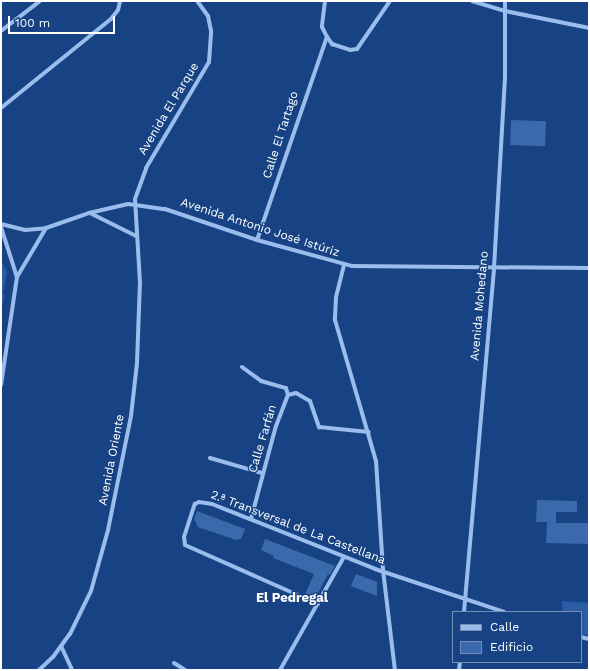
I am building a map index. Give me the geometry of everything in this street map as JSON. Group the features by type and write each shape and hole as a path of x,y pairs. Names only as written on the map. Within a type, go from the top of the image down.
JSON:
{"street":[{"path":"1,31 40,1"},
{"path":"1,108 111,19 118,10 120,1"},
{"name":"Avenida El Parque","path":"134,205 146,168 210,58 211,31 208,16 197,1"},
{"path":"325,1 322,27 332,44 341,49 357,48 390,1"},
{"path":"472,1 505,11 589,28"},
{"name":"Avenida Mohedano","path":"464,611 494,268 504,92 505,1"},
{"name":"Calle El Tartago","path":"256,240 327,37"},
{"name":"Avenida Antonio José Istúriz","path":"1,226 25,230 46,228 89,213 121,205 134,205 181,213 256,240 344,265 372,268 589,268"},
{"name":"Avenida Oriente","path":"39,670 61,646 91,591 108,530 131,416 140,312 140,283 134,205"},
{"path":"89,213 136,236"},
{"path":"1,226 17,277"},
{"path":"1,385 17,277 29,253 46,228"},
{"path":"344,265 336,298 335,320 369,432 377,469 384,572 395,654 395,670"},
{"path":"242,367 261,381 286,388 288,395"},
{"name":"Calle Farfán","path":"251,519 262,473 288,395 296,394 310,401 319,427 369,432"},
{"path":"210,458 262,473"},
{"name":"2.ª Transversal de La Castellana","path":"318,604 189,547 184,540 195,504 200,502 251,519 384,572 501,611"},
{"path":"280,670 344,557"},
{"path":"61,646 72,670"},
{"path":"174,663 185,670"}],"shaded area":[{"path":"1,260 7,272 3,294 5,295 1,308"},
{"path":"562,601 589,603 589,635 582,634 582,611 562,611"}],"building":[{"path":"511,120 546,121 545,146 510,145"},
{"path":"537,500 577,501 577,512 556,512 556,523 589,523 589,544 546,543 547,522 536,522"},
{"path":"197,511 245,529 241,539 236,540 198,527 194,519"},
{"path":"265,539 335,566 330,575 328,574 315,599 305,594 314,574 273,558 274,556 261,550"},
{"path":"356,574 377,582 377,596 351,586"}],"district":[{"name":"El Pedregal","path":"292,598"}]}
